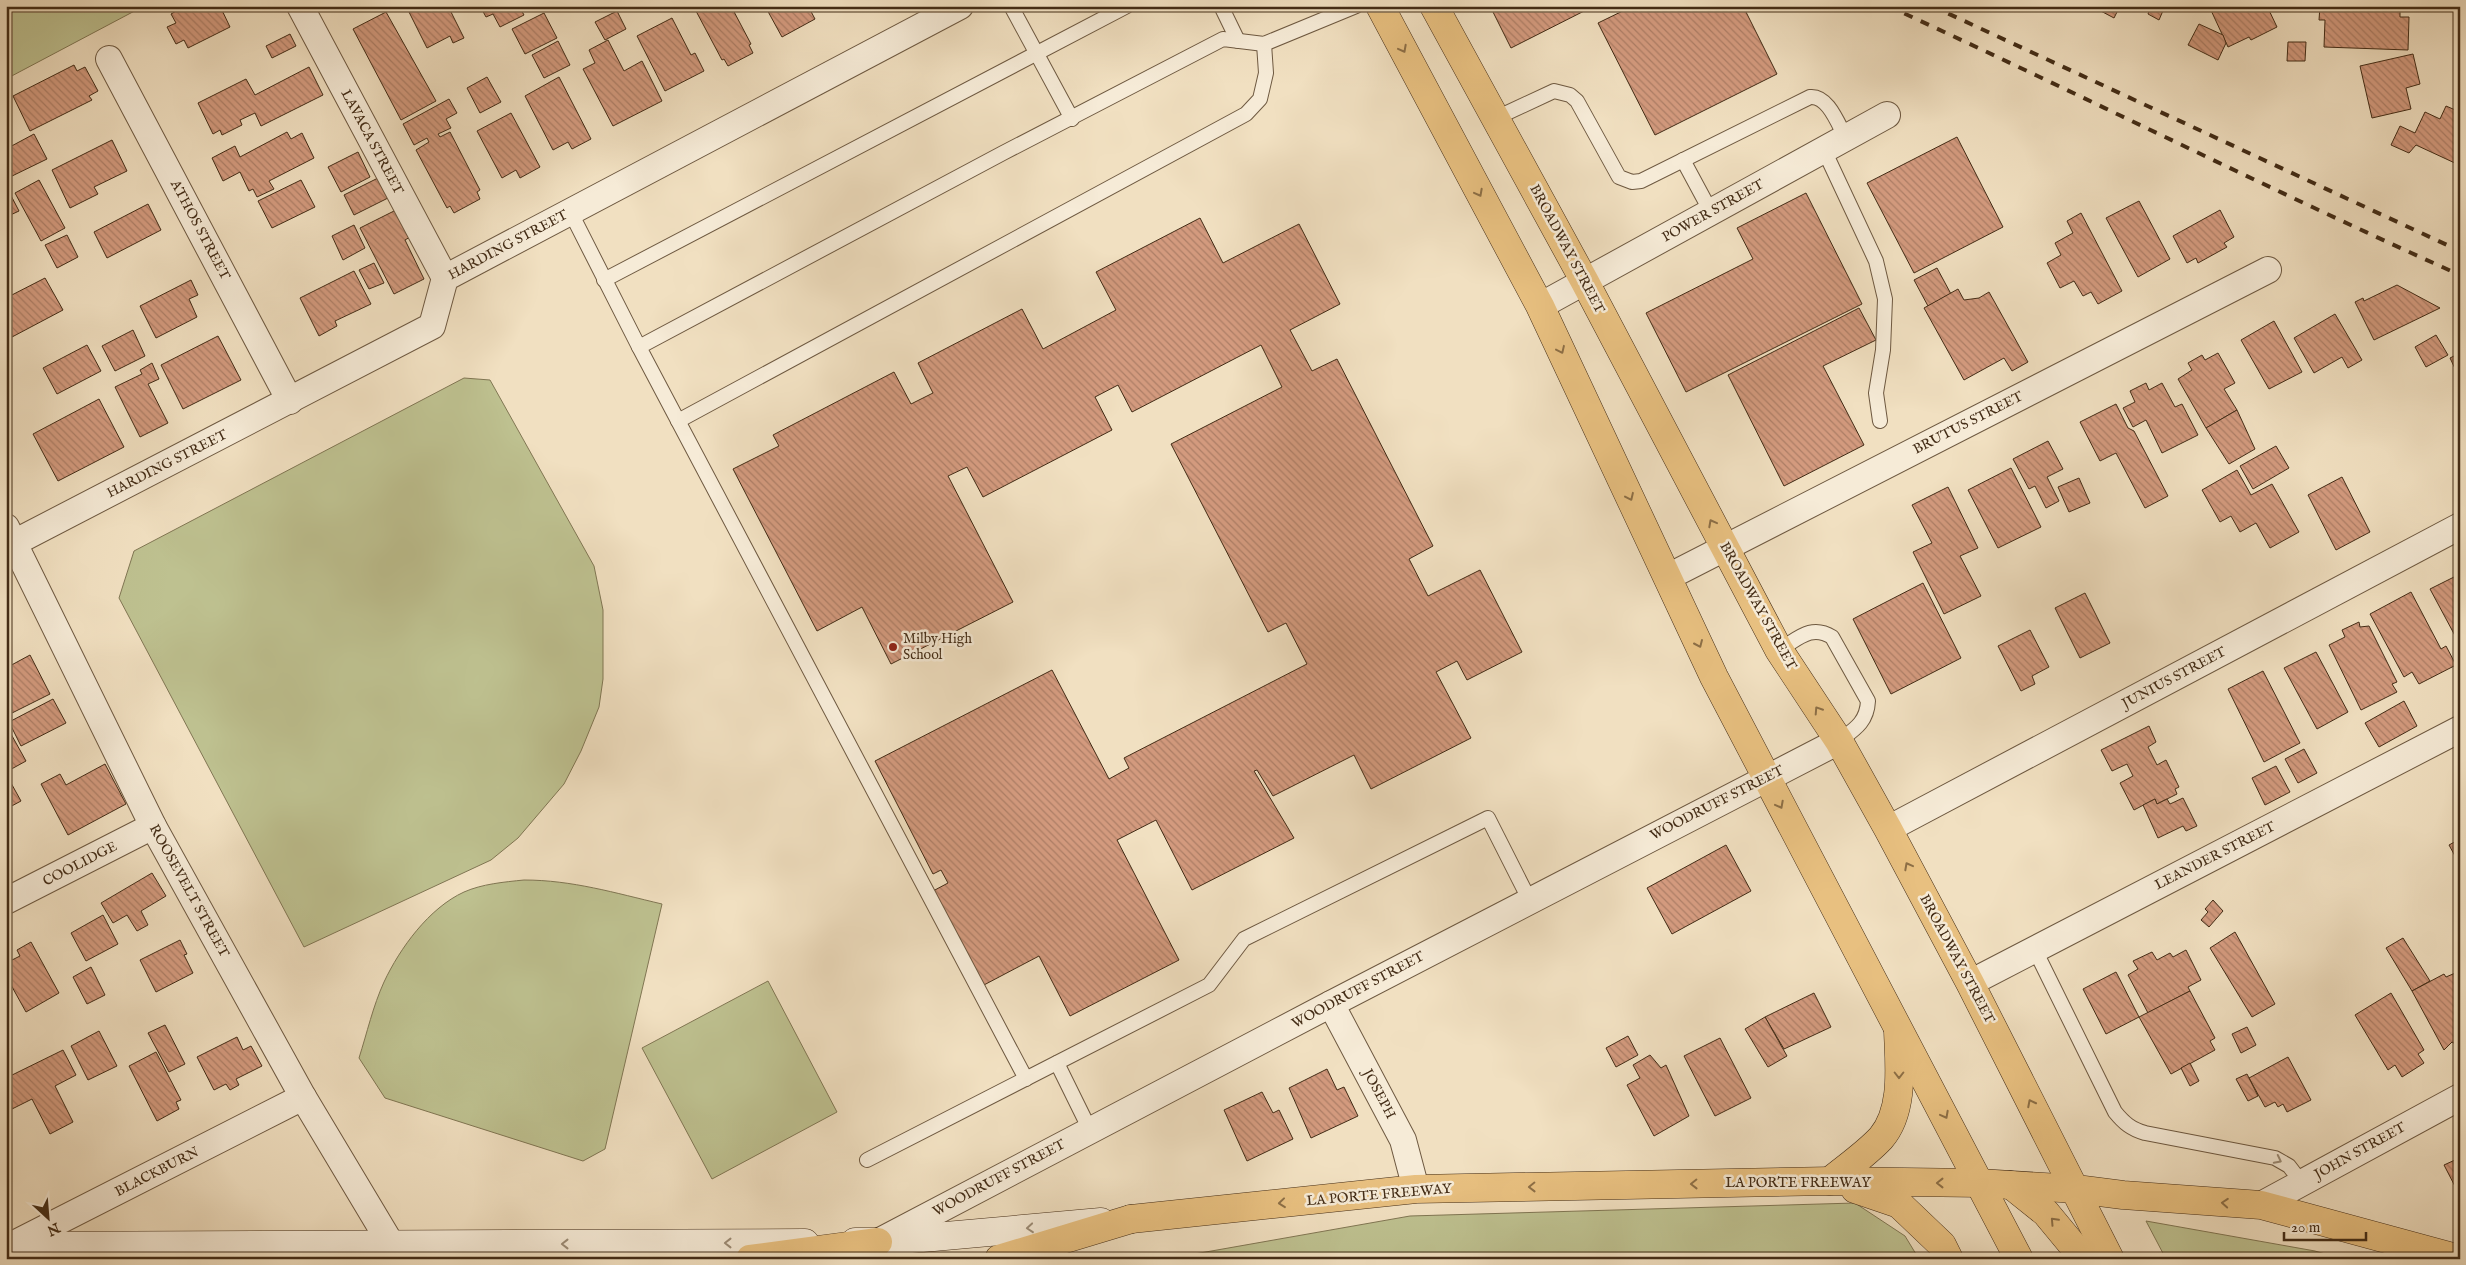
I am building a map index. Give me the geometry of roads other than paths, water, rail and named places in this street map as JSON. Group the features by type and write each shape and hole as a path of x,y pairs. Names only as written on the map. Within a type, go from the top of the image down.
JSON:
{"main road":[{"path":"1380,6 1540,306 1714,677 2019,1259"},
{"name":"BROADWAY STREET","path":"1434,6 1584,282 1779,650 1839,742 1888,829 1970,983 2110,1259"},
{"path":"1830,1181 1881,1138 1892,1118 1899,1092 1898,1026"},
{"path":"1830,1181 1899,1204 1942,1245 1949,1259"},
{"name":"LA PORTE FREEWAY","path":"999,1259 1130,1219 1416,1189 1830,1181 1979,1183 2076,1189 2123,1195 2261,1205 2460,1258"},
{"path":"2011,1185 2046,1213 2084,1259"},
{"path":"750,1259 878,1242 1130,1219"},
{"path":"8,1246 878,1242"}],"street":[{"name":"LAVACA STREET","path":"300,6 445,278"},
{"name":"HARDING STREET","path":"9,539 290,401 432,326 445,278 960,6"},
{"name":"ATHOS STREET","path":"109,59 290,401"},
{"name":"POWER STREET","path":"1540,306 1887,115"},
{"name":"BRUTUS STREET","path":"1668,577 2268,270"},
{"name":"JUNIUS STREET","path":"1888,829 2460,526"},
{"name":"ROOSEVELT STREET","path":"9,539 153,826 304,1097 391,1244"},
{"name":"LEANDER STREET","path":"1970,983 2460,729"},
{"name":"WOODRUFF STREET","path":"878,1242 1331,1004 1839,742"},
{"name":"COOLIDGE","path":"6,901 153,826"},
{"name":"JOSEPH","path":"1331,1004 1403,1140 1416,1189"},
{"name":"BLACKBURN","path":"8,1246 304,1097"},
{"name":"JOHN STREET","path":"2261,1205 2460,1097"}],"lane":[{"path":"1011,6 1072,119"},
{"path":"604,280 1127,6"},
{"path":"1221,6 1238,41"},
{"path":"639,347 1003,153 1072,119 1162,69 1224,39 1264,44 1356,6"},
{"path":"678,421 1246,114 1260,99 1266,73 1264,44"},
{"path":"1496,118 1554,91 1561,92 1576,101 1619,177 1632,182 1641,180 1816,96 1823,99 1835,144 1876,260 1885,299 1883,350 1876,393 1880,421"},
{"path":"1683,160 1711,212"},
{"path":"570,211 639,347 1026,1080"},
{"path":"1779,650 1813,630 1823,631 1832,637 1868,701 1868,712 1861,724 1839,742"},
{"path":"867,1160 1209,985 1244,939 1488,818 1530,901"},
{"path":"2035,950 2115,1112 2122,1121 2129,1127 2145,1133 2245,1150 2275,1158 2289,1166 2302,1183"},
{"path":"1057,1063 1090,1130"}],"railway":[{"path":"1888,6 2460,275"},
{"path":"1932,6 2460,251"}],"place":[{"name":"Milby High School","path":"893,647"}]}
